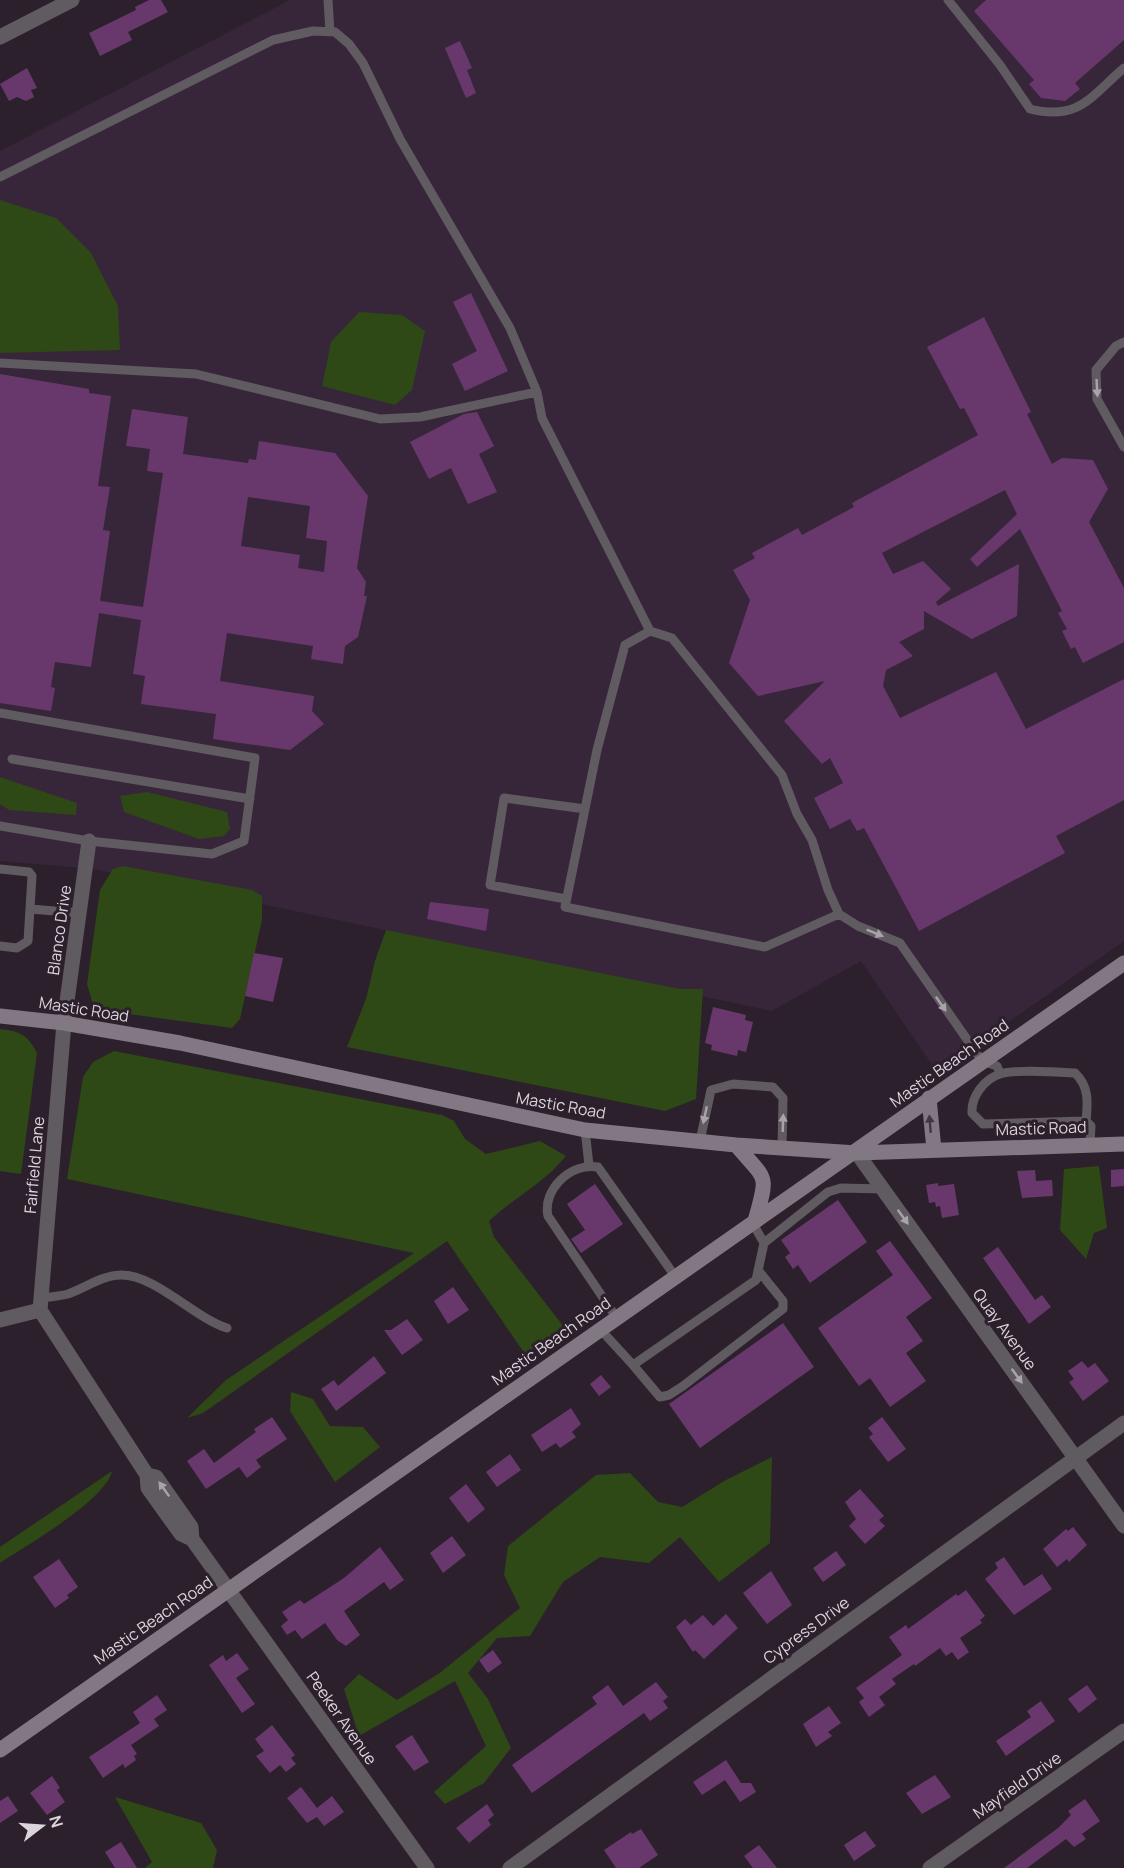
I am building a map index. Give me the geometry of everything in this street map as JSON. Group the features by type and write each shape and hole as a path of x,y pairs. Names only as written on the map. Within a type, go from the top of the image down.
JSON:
{"street":[{"path":"0,37 72,0"},
{"name":"Blanco Drive","path":"64,1023 90,842"},
{"name":"Mastic Beach Road","path":"0,1750 616,1317 677,1279 754,1222 857,1153 929,1098 1124,963"},
{"name":"Mastic Road","path":"0,1016 64,1023 180,1043 585,1130 782,1149 857,1153 1124,1144"},
{"name":"Fairfield Lane","path":"40,1304 64,1023"},
{"path":"929,1098 934,1150"},
{"path":"736,1145 764,1179 765,1188 754,1222"},
{"name":"Quay Avenue","path":"857,1153 1124,1526"},
{"path":"0,1320 40,1304 147,1474 156,1477 191,1527 192,1539 229,1589"},
{"name":"Cypress Drive","path":"510,1868 1124,1423"},
{"name":"Peeker Avenue","path":"229,1589 427,1868"},
{"name":"Mayfield Drive","path":"930,1868 1124,1731"}],"lane":[{"path":"328,0 330,32"},
{"path":"948,0 1000,65 1030,109 1043,112 1070,112 1080,108 1124,68"},
{"path":"0,177 273,40 313,31 335,32 349,44 363,63 400,139 510,328 537,392 542,418 650,631 672,638 782,775 797,814 812,840 828,891 839,914 858,926 900,944 982,1061 997,1066 1000,1074"},
{"path":"1124,342 1116,346 1096,370 1097,399 1124,447"},
{"path":"0,363 196,374 380,419 420,417 537,392"},
{"path":"650,631 625,645 597,750 565,907 765,947 839,914"},
{"path":"0,713 255,758 244,841 212,854 90,842 0,826"},
{"path":"12,759 250,799"},
{"path":"566,899 490,885 504,798 585,809"},
{"path":"0,870 29,872 32,876 27,941 17,948 0,946"},
{"path":"30,909 80,913"},
{"path":"1086,1121 1088,1104 1085,1082 1075,1073 1000,1074 976,1093 971,1101 972,1113 983,1124 1086,1121 1091,1126 1090,1145"},
{"path":"700,1141 711,1089 733,1084 773,1087 783,1098 782,1149"},
{"path":"585,1130 589,1165"},
{"path":"616,1317 548,1216 545,1204 551,1188 576,1170 589,1165 598,1167 677,1279"},
{"path":"764,1244 828,1192 841,1188 883,1189"},
{"path":"633,1365 756,1280 764,1244 754,1222"},
{"path":"600,1329 660,1397 669,1395 783,1309 783,1301 758,1270"},
{"path":"40,1304 111,1276 132,1276 157,1287 199,1316 227,1328"}],"shaded area":[{"path":"290,0 1124,0 1124,941 937,1072 861,961 772,1011 94,869 0,861 0,151"}],"green space":[{"path":"0,200 56,218 91,253 118,306 120,350 0,353"},
{"path":"359,312 402,315 425,331 412,390 395,405 322,386 331,342"},
{"path":"0,777 77,803 76,815 9,810 0,804"},
{"path":"147,792 227,812 230,829 224,836 199,839 124,812 120,796"},
{"path":"123,866 252,890 262,896 262,920 240,1019 232,1028 99,1010 93,1005 87,984 100,890 113,869"},
{"path":"386,930 680,989 703,989 696,1099 665,1111 347,1047 366,999 375,961"},
{"path":"0,1029 23,1035 37,1053 21,1174 0,1171"},
{"path":"114,1051 442,1115 454,1121 465,1139 486,1154 540,1141 566,1156 539,1182 489,1221 494,1237 564,1327 551,1344 527,1357 447,1241 203,1413 187,1418 226,1380 414,1253 67,1179 83,1077 93,1062"},
{"path":"1099,1166 1107,1228 1094,1233 1086,1259 1060,1230 1064,1169"},
{"path":"291,1392 313,1399 330,1426 363,1427 380,1447 335,1482 290,1411"},
{"path":"772,1457 770,1543 719,1582 680,1537 649,1563 600,1557 563,1582 530,1636 497,1638 468,1673 488,1699 511,1748 484,1783 445,1804 434,1792 486,1746 455,1681 359,1736 344,1689 359,1674 397,1700 441,1672 520,1608 504,1575 508,1546 596,1475 630,1473 658,1502 682,1507 726,1480"},
{"path":"112,1471 107,1483 81,1508 46,1534 0,1563 0,1547"},
{"path":"115,1797 201,1823 217,1850 213,1868 145,1868 152,1862"}],"building":[{"path":"149,0 161,0 168,12 128,32 132,40 100,56 89,33 136,10 135,7"},
{"path":"986,0 1124,0 1124,40 1075,83 1080,89 1065,101 1041,98 1029,84 1034,80 974,11"},
{"path":"460,41 472,68 467,70 476,93 466,98 445,48"},
{"path":"27,68 37,88 31,90 34,97 26,101 17,97 9,101 0,84"},
{"path":"471,293 508,371 465,391 452,364 477,351 453,302"},
{"path":"984,317 1031,412 1027,414 1052,464 1062,458 1093,460 1108,489 1089,522 1124,588 1124,642 1083,663 1075,647 1071,649 1062,631 1067,629 1058,613 1062,611 1020,529 977,567 970,559 1017,514 1005,490 882,553 893,574 923,561 951,589 936,602 938,606 1019,564 1017,616 972,639 924,611 924,629 899,642 913,656 886,670 883,686 900,718 996,672 1026,729 1124,679 1124,800 1056,836 1065,853 919,931 864,828 857,831 850,819 830,829 814,798 843,783 830,758 822,764 784,721 825,681 758,696 729,663 750,600 733,570 755,558 752,553 798,528 802,535 854,507 852,503 978,435 964,408 960,409 927,347"},
{"path":"0,374 89,389 89,393 111,396 98,486 110,487 103,530 110,531 100,601 143,607 163,473 147,471 150,449 126,446 132,409 188,417 183,454 248,463 249,459 256,460 259,441 335,453 368,496 357,568 366,582 364,596 367,596 358,637 345,646 343,664 311,659 313,646 227,633 220,681 314,696 312,711 324,724 290,750 213,739 216,714 141,704 145,676 133,674 141,620 99,613 91,667 55,662 51,687 55,688 51,711 0,703","holes":["248,497 310,506 306,538 327,541 324,572 298,568 300,555 241,546"]},
{"path":"477,412 494,446 479,454 497,492 468,504 451,468 429,479 410,442 464,414"},
{"path":"430,902 489,909 486,931 427,919"},
{"path":"254,953 283,958 273,1002 245,996"},
{"path":"713,1007 746,1015 745,1020 753,1022 746,1052 738,1050 737,1056 711,1050 712,1045 705,1043"},
{"path":"1124,1169 1124,1186 1111,1187 1111,1170"},
{"path":"1035,1170 1036,1181 1052,1180 1053,1196 1022,1198 1017,1171"},
{"path":"938,1183 938,1186 954,1184 959,1215 942,1218 940,1206 936,1207 935,1202 929,1203 926,1185"},
{"path":"595,1184 623,1224 581,1253 571,1239 585,1230 567,1204"},
{"path":"838,1200 867,1242 810,1283 798,1265 793,1269 785,1257 790,1253 781,1240"},
{"path":"890,1241 932,1298 906,1317 923,1341 906,1353 926,1381 890,1407 870,1378 859,1386 818,1328 893,1275 876,1251"},
{"path":"998,1247 1035,1300 1042,1295 1051,1307 1029,1324 983,1258"},
{"path":"453,1287 469,1310 448,1324 434,1301"},
{"path":"407,1319 423,1340 402,1355 384,1330 391,1330"},
{"path":"783,1323 814,1367 700,1448 669,1404"},
{"path":"374,1356 386,1373 336,1411 321,1389 334,1380 338,1386"},
{"path":"1082,1361 1088,1368 1095,1363 1109,1381 1083,1401 1069,1382 1074,1379 1068,1371"},
{"path":"601,1375 611,1387 599,1396 590,1384"},
{"path":"571,1408 581,1424 572,1432 576,1437 560,1448 556,1443 542,1452 531,1435"},
{"path":"272,1417 287,1439 256,1460 261,1467 247,1478 239,1467 206,1489 187,1461 204,1449 214,1463 256,1432 254,1429"},
{"path":"882,1417 906,1449 888,1462 869,1437 873,1434 868,1428"},
{"path":"510,1454 521,1470 497,1487 486,1472"},
{"path":"466,1484 485,1509 468,1523 449,1498"},
{"path":"860,1489 884,1516 879,1520 885,1526 865,1544 849,1526 856,1519 845,1502"},
{"path":"1073,1527 1087,1545 1069,1562 1067,1559 1057,1567 1043,1549 1066,1529 1068,1531"},
{"path":"452,1536 466,1555 443,1573 430,1553"},
{"path":"380,1547 404,1580 390,1590 384,1582 344,1611 360,1635 346,1646 337,1640 325,1623 302,1639 295,1630 287,1635 281,1626 288,1620 282,1612 300,1600 304,1604 344,1578"},
{"path":"836,1551 846,1565 823,1582 813,1568"},
{"path":"1004,1557 1024,1586 1042,1574 1052,1589 1014,1615 985,1579 998,1568 995,1563"},
{"path":"59,1559 78,1587 67,1595 69,1598 55,1608 33,1577"},
{"path":"771,1571 792,1605 767,1624 743,1593"},
{"path":"966,1590 985,1616 980,1620 982,1623 960,1638 969,1652 958,1660 952,1652 946,1656 940,1648 915,1666 914,1664 892,1679 896,1684 879,1697 885,1705 869,1717 859,1702 864,1698 856,1688 902,1655 889,1637 906,1625 908,1629 956,1594 958,1596"},
{"path":"726,1614 738,1628 704,1659 695,1650 693,1652 676,1627 685,1619 691,1625 703,1615 713,1626"},
{"path":"493,1650 502,1663 488,1673 479,1660"},
{"path":"237,1653 249,1669 236,1678 255,1704 242,1713 209,1665 223,1655 226,1661"},
{"path":"656,1682 668,1697 663,1701 668,1708 650,1721 644,1713 532,1793 512,1765 597,1704 592,1697 608,1685 623,1706"},
{"path":"1087,1685 1097,1699 1079,1713 1068,1699"},
{"path":"157,1695 167,1710 154,1719 159,1726 131,1745 137,1754 134,1756 136,1760 125,1768 123,1764 103,1778 89,1757 140,1723 133,1712"},
{"path":"1041,1701 1055,1721 1006,1756 996,1741 1031,1717 1027,1711"},
{"path":"829,1706 841,1723 828,1732 832,1736 816,1747 803,1724"},
{"path":"272,1725 295,1755 291,1758 296,1764 286,1772 280,1765 270,1773 256,1756 264,1751 255,1739"},
{"path":"412,1735 429,1762 414,1771 395,1746"},
{"path":"726,1760 741,1783 751,1783 756,1792 740,1802 725,1780 702,1795 693,1782"},
{"path":"935,1775 951,1797 922,1814 906,1793"},
{"path":"52,1776 65,1802 47,1815 30,1793"},
{"path":"301,1787 317,1808 332,1796 344,1812 324,1826 317,1817 307,1823 287,1798"},
{"path":"8,1796 18,1811 0,1823 0,1801"},
{"path":"1085,1799 1100,1821 1082,1834 1086,1839 1074,1847 1066,1839 1027,1868 1004,1868 1058,1828 1071,1815 1068,1811"},
{"path":"487,1804 494,1815 488,1820 491,1825 469,1843 456,1828"},
{"path":"641,1829 658,1855 639,1868 616,1868 604,1850 631,1832 632,1834"},
{"path":"865,1831 876,1846 854,1861 844,1845"},
{"path":"121,1842 137,1868 115,1868 105,1852"},
{"path":"759,1845 777,1868 753,1868 744,1856"}]}
